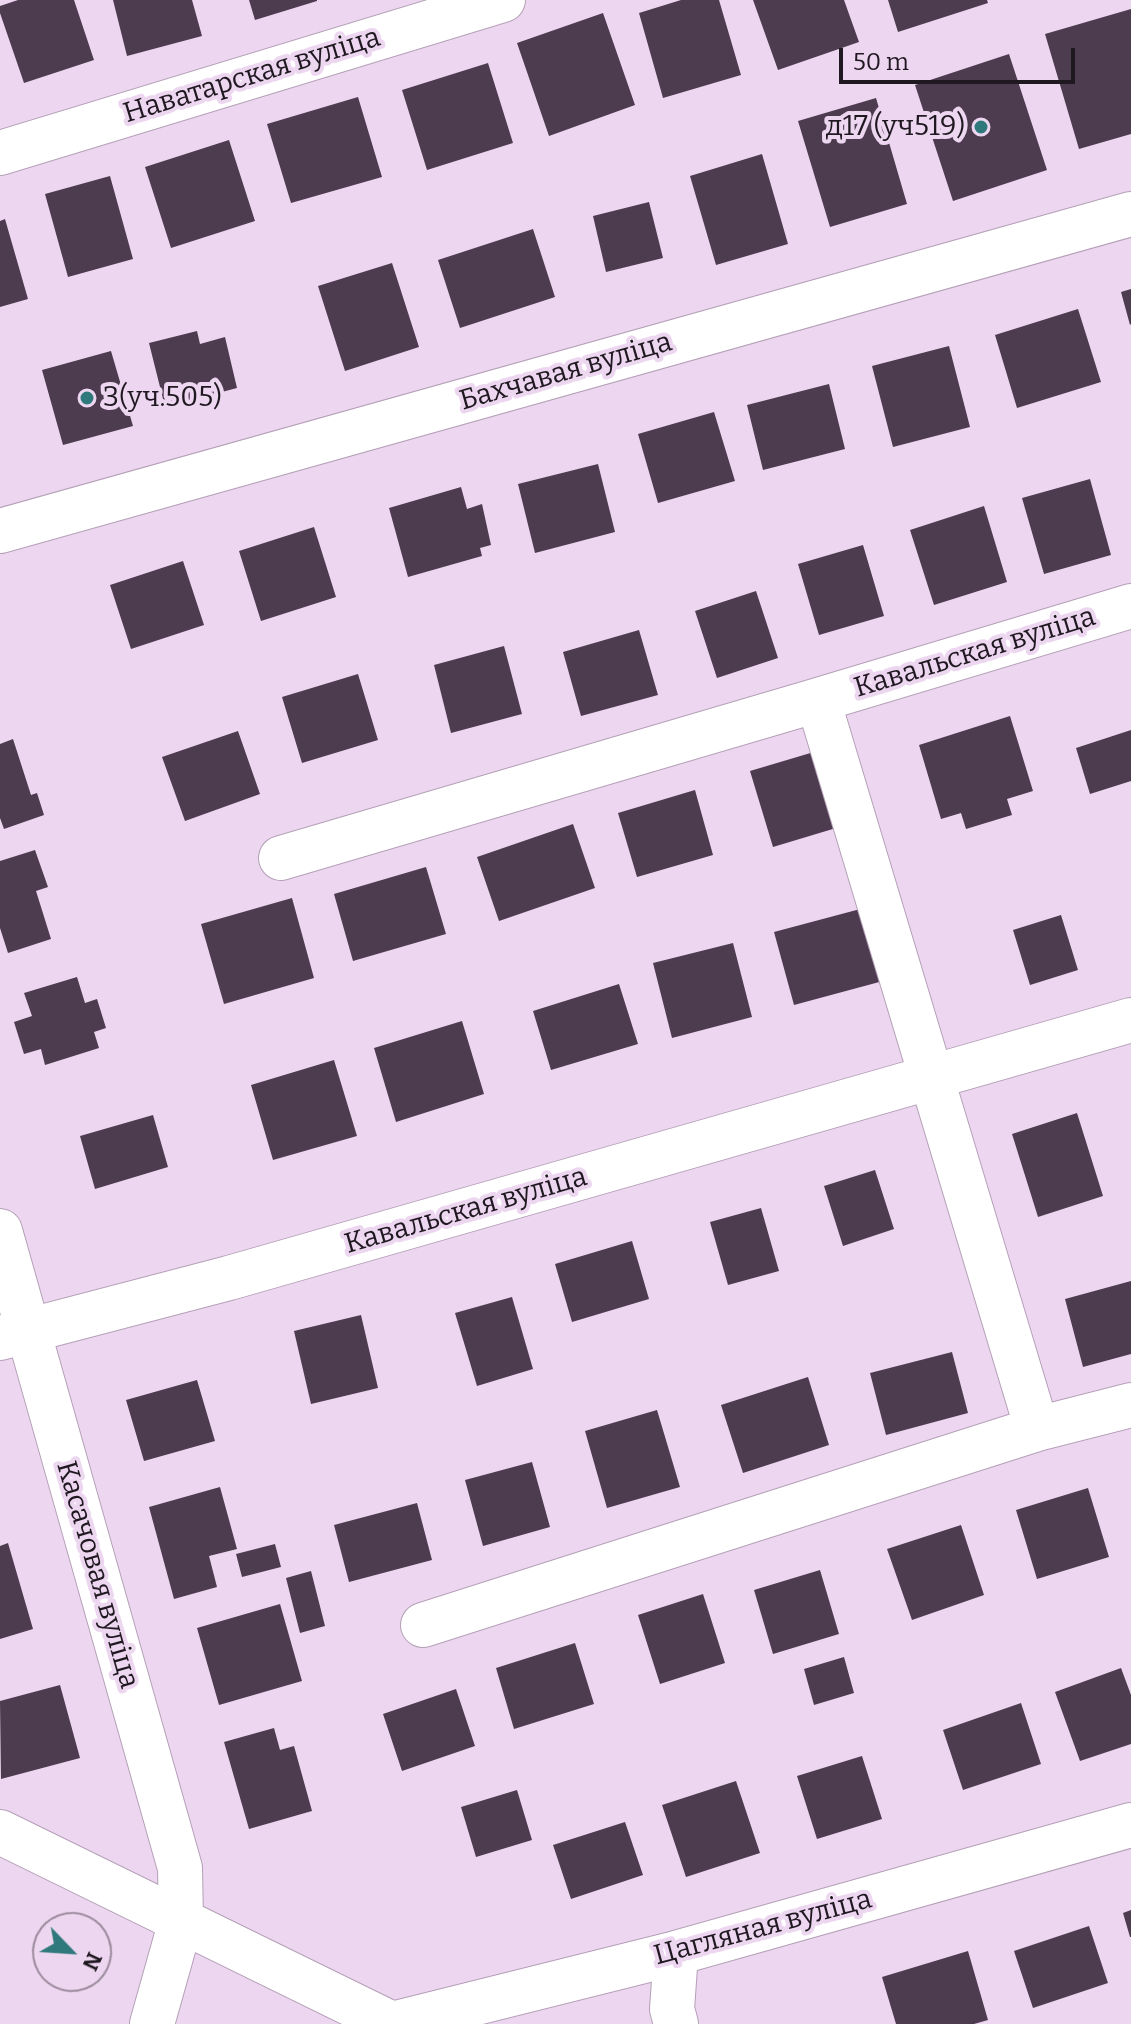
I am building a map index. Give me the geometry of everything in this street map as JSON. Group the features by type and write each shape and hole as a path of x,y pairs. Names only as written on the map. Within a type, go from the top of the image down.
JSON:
{"street":[{"name":"Наватарская вуліца","path":"0,153 503,0"},
{"name":"Бахчавая вуліца","path":"0,531 1131,214"},
{"name":"Кавальская вуліца","path":"281,858 1131,606"},
{"name":"Кавальская вуліца","path":"818,700 1037,1429"},
{"name":"Кавальская вуліца","path":"14,1334 244,1274 1131,1020"},
{"name":"Касачовая вуліца","path":"0,1231 14,1334 180,1868 181,1921 152,2024"},
{"path":"423,1625 1037,1429 1131,1405"},
{"name":"Цагляная вуліца","path":"392,2024 676,1953 1131,1825"},
{"path":"0,1832 392,2024"},
{"path":"676,1953 672,2009 676,2024"}],"building":[{"path":"18,0 74,0 94,60 24,83 0,13 0,6"},
{"path":"113,0 192,0 202,36 127,56"},
{"path":"249,0 317,0 317,1 255,20"},
{"path":"681,0 719,0 741,75 663,98 639,13"},
{"path":"753,0 844,0 859,42 778,70"},
{"path":"888,0 987,0 988,3 898,32"},
{"path":"1131,9 1131,134 1079,149 1045,34"},
{"path":"603,13 635,105 549,136 517,43"},
{"name":"д17 (уч519)","path":"1009,54 1047,170 953,201 915,85"},
{"path":"488,63 513,143 427,170 402,90"},
{"path":"358,97 382,177 291,203 267,124"},
{"path":"876,98 907,204 830,227 798,121"},
{"path":"229,140 255,221 171,248 145,167"},
{"path":"762,154 788,244 716,265 690,176"},
{"path":"110,176 133,259 68,277 45,194"},
{"path":"649,202 663,258 606,272 593,216"},
{"path":"5,219 28,299 0,307 0,221"},
{"path":"533,229 555,297 460,328 438,260"},
{"path":"392,263 419,347 345,371 318,286"},
{"path":"1131,289 1131,324 1130,325 1121,292"},
{"path":"1078,309 1101,382 1017,408 995,335"},
{"path":"197,331 200,344 225,337 237,388 165,407 149,343"},
{"path":"949,346 970,427 893,447 872,366"},
{"name":"3(уч.505)","path":"111,351 133,426 63,445 42,370"},
{"path":"829,384 845,449 763,470 747,405"},
{"path":"714,412 735,481 658,503 638,434"},
{"path":"598,464 615,532 535,553 518,484"},
{"path":"1090,479 1111,555 1044,574 1022,498"},
{"path":"461,487 467,509 482,504 491,545 480,548 482,556 408,577 389,508"},
{"path":"984,506 1007,582 934,605 910,530"},
{"path":"314,527 336,597 261,621 239,551"},
{"path":"863,545 884,616 819,635 798,564"},
{"path":"183,561 204,625 131,649 110,585"},
{"path":"756,591 778,658 717,678 695,611"},
{"path":"639,630 658,695 581,716 563,652"},
{"path":"504,646 522,714 451,733 434,665"},
{"path":"358,674 378,740 302,763 282,697"},
{"path":"1010,716 1033,791 1007,799 1012,815 966,829 961,813 941,819 919,745"},
{"path":"1131,730 1131,781 1090,794 1076,748"},
{"path":"238,731 260,794 185,821 162,757"},
{"path":"13,739 31,795 37,793 44,815 4,829 0,818 0,744"},
{"path":"834,746 856,822 773,847 750,771"},
{"path":"695,790 713,855 637,877 618,813"},
{"path":"573,824 595,888 499,921 477,857"},
{"path":"35,850 48,887 36,891 51,939 8,953 0,928 0,861"},
{"path":"426,867 446,934 353,961 334,894"},
{"path":"292,898 314,978 224,1004 201,924"},
{"path":"864,908 883,981 794,1005 774,932"},
{"path":"1061,915 1078,970 1030,985 1013,930"},
{"path":"733,943 752,1017 672,1038 653,963"},
{"path":"77,977 85,1003 97,999 106,1028 94,1032 99,1048 45,1065 41,1049 24,1054 14,1022 32,1016 24,993"},
{"path":"619,984 638,1044 551,1070 533,1011"},
{"path":"462,1021 484,1094 396,1122 374,1048"},
{"path":"334,1060 357,1136 273,1160 251,1085"},
{"path":"1077,1113 1103,1196 1038,1217 1012,1134"},
{"path":"153,1115 168,1167 95,1189 80,1136"},
{"path":"875,1170 894,1229 843,1246 824,1186"},
{"path":"761,1208 779,1271 728,1285 710,1222"},
{"path":"632,1241 649,1299 572,1322 555,1264"},
{"path":"1131,1281 1131,1354 1083,1367 1065,1299"},
{"path":"512,1297 533,1369 477,1386 455,1313"},
{"path":"361,1315 378,1388 311,1404 294,1331"},
{"path":"952,1352 968,1413 886,1435 870,1373"},
{"path":"808,1377 829,1445 743,1473 721,1405"},
{"path":"197,1380 215,1441 144,1461 126,1400"},
{"path":"657,1410 680,1487 607,1508 585,1431"},
{"path":"532,1462 550,1527 483,1546 465,1480"},
{"path":"220,1487 237,1549 209,1556 217,1587 174,1599 149,1507"},
{"path":"1088,1488 1109,1557 1037,1579 1016,1510"},
{"path":"417,1503 432,1560 349,1582 334,1525"},
{"path":"961,1525 984,1595 912,1620 887,1549"},
{"path":"8,1543 33,1629 0,1639 0,1546"},
{"path":"275,1544 281,1567 242,1577 236,1554"},
{"path":"820,1570 839,1634 773,1654 754,1590"},
{"path":"311,1571 325,1626 300,1633 286,1578"},
{"path":"703,1594 725,1663 660,1684 638,1615"},
{"path":"280,1604 302,1681 219,1705 197,1628"},
{"path":"575,1643 594,1704 514,1729 496,1668"},
{"path":"844,1657 854,1693 814,1705 804,1669"},
{"path":"1121,1668 1131,1695 1131,1744 1080,1761 1055,1692"},
{"path":"60,1685 80,1758 1,1779 0,1701"},
{"path":"456,1689 475,1746 402,1771 383,1714"},
{"path":"1021,1703 1041,1764 963,1790 943,1730"},
{"path":"274,1728 280,1750 294,1746 312,1811 249,1829 224,1742"},
{"path":"862,1756 882,1819 817,1839 797,1776"},
{"path":"736,1781 760,1853 686,1877 662,1805"},
{"path":"517,1790 532,1840 476,1857 461,1807"},
{"path":"625,1822 643,1875 571,1899 553,1845"},
{"path":"1131,1910 1131,1937 1130,1937 1123,1913"},
{"path":"1089,1926 1108,1983 1033,2008 1014,1951"},
{"path":"968,1951 988,2020 974,2024 896,2024 882,1977"}],"place":[{"name":"д17 (уч519)","path":"981,127"},
{"name":"3(уч.505)","path":"87,398"}]}
